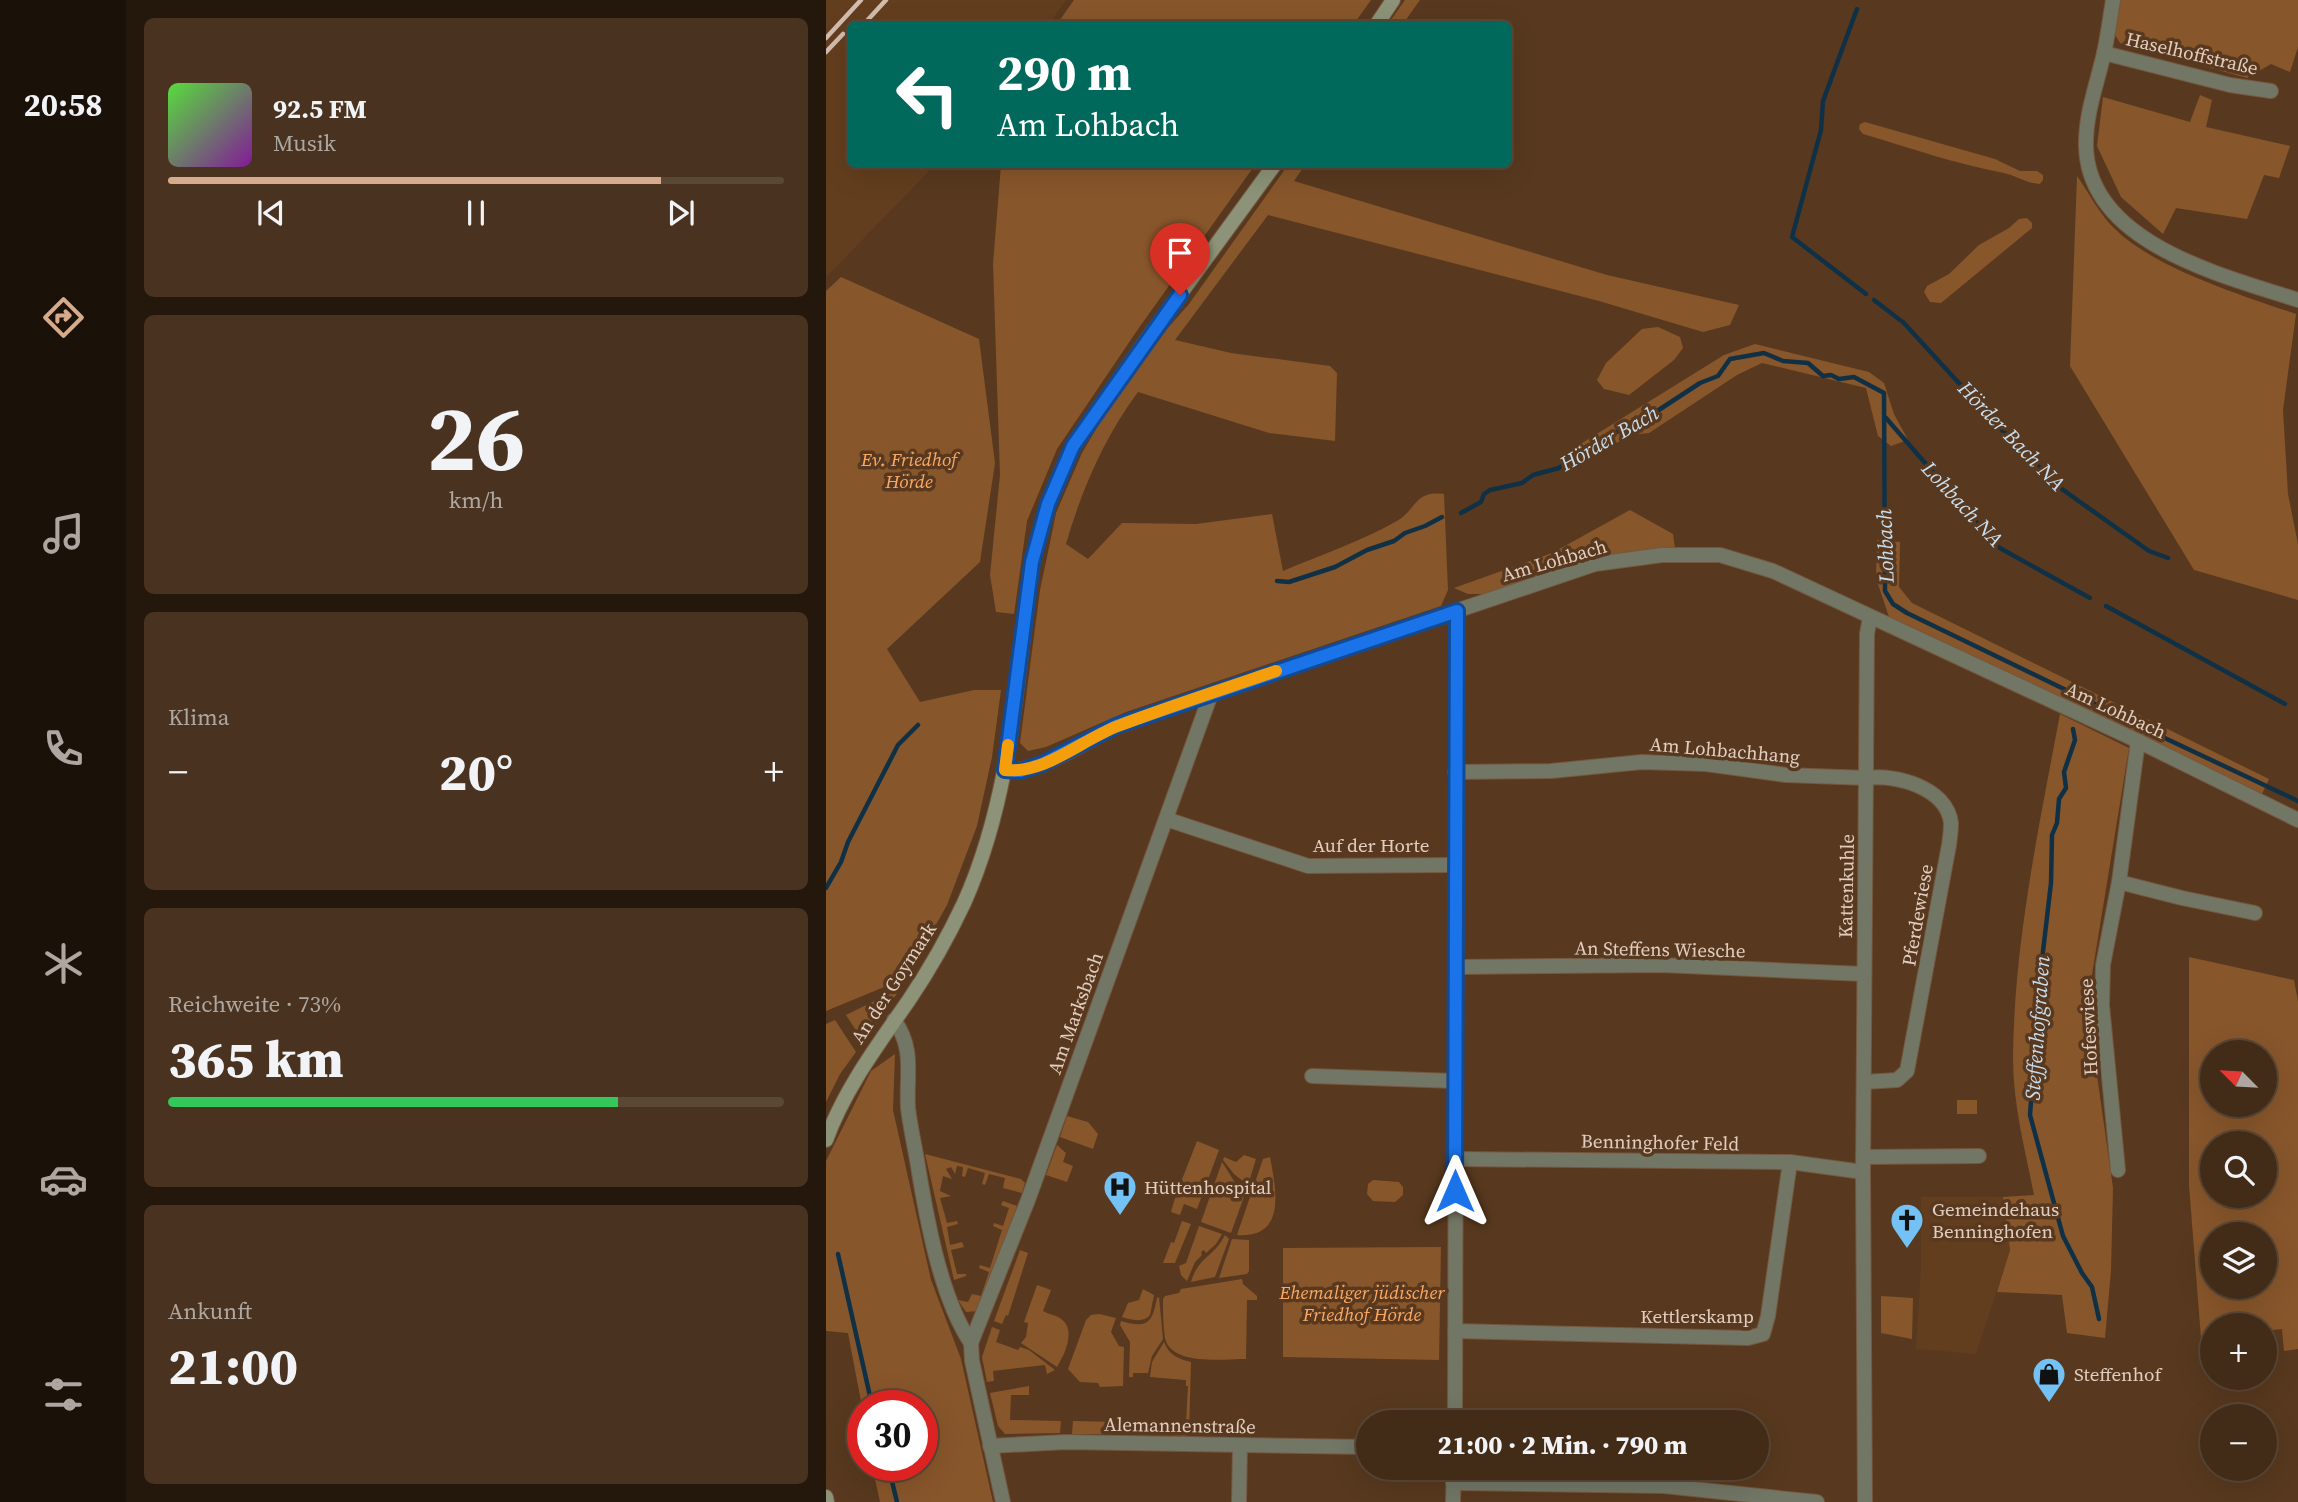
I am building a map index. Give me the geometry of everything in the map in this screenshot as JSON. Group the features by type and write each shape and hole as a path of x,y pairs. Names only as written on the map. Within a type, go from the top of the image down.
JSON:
{"main road":[{"path":"1379,21 1393,0"},
{"name":"An der Goymark","path":"826,1140 853,1082 938,953 964,903 988,836 1005,770 1032,562 1041,526 1073,446 1272,168"},
{"path":"826,1497 827,1502"}],"street":[{"name":"Haselhoffstraße","path":"2113,0 2090,110 2086,148 2092,178 2103,198 2118,217 2162,249 2201,268 2298,300"},
{"name":"Haselhoffstraße","path":"2104,53 2230,85 2271,91"},
{"name":"Am Lohbach","path":"1005,770 1020,771 1042,764 1116,726 1595,564 1662,555 1720,555 1773,571 2138,741 2298,820"},
{"path":"1455,1410 1457,611"},
{"name":"Kattenkuhle","path":"1865,1502 1864,974 1867,634 1870,617"},
{"name":"Am Marksbach","path":"1003,1502 972,1362 971,1343 1028,1200 1211,694"},
{"name":"Hofeswiese","path":"2118,1170 2102,1005 2103,965 2119,882 2138,741"},
{"name":"Am Lohbachhang","path":"1455,772 1552,771 1642,762 1706,764 1786,775 1867,778"},
{"name":"Pferdewiese","path":"1864,1082 1897,1080 1907,1070 1949,845 1951,821 1934,793 1899,780 1879,776 1867,778"},
{"name":"Auf der Horte","path":"1166,819 1308,866 1456,864"},
{"path":"2119,882 2255,913"},
{"name":"An Steffens Wiesche","path":"1455,967 1662,965 1864,974"},
{"name":"Am Marksbach","path":"894,1020 904,1033 909,1058 908,1108 931,1231 946,1293 960,1327 971,1343"},
{"path":"1312,1076 1455,1081"},
{"path":"1863,1157 1979,1156"},
{"name":"Benninghofer Feld","path":"1455,1159 1790,1161 1863,1172"},
{"name":"Kettlerskamp","path":"1455,1331 1748,1338 1763,1334 1768,1316 1790,1161"},
{"name":"Alemannenstraße","path":"990,1446 1066,1442 1356,1447"},
{"path":"1239,1502 1240,1447"},
{"path":"1453,1502 1454,1480"},
{"path":"1538,1480 1664,1486 1817,1502"}],"shaded area":[{"path":"826,0 1066,0 1051,21 847,21 847,168 932,168 826,277"},
{"path":"1921,1197 2003,1197 2010,1250 1976,1354 1916,1349 1921,1270"}],"green space":[{"path":"1074,0 1371,0 1356,21 1059,21"},
{"path":"1405,0 1420,0 1405,21 1390,21"},
{"path":"2120,0 2298,0 2298,47 2290,72 2271,64 2247,78 2120,43 2114,33"},
{"path":"2200,95 2212,100 2206,127 2290,146 2279,178 2264,175 2247,219 2176,208 2163,234 2121,197 2097,146 2103,97 2190,122"},
{"path":"1865,122 1995,159 2020,171 2037,171 2043,175 2043,180 2040,184 2031,183 1863,134 1859,129 1860,124"},
{"path":"1001,168 1253,168 1057,449 1027,521 1014,614 996,612 990,575 1000,475 993,264"},
{"path":"1286,168 1303,168 1294,181 1607,275 1739,305 1730,325 1703,332 1599,301 1268,215 1175,340 1231,353 1330,366 1337,373 1335,441 1269,433 1138,392 1095,465 1066,544 1088,559 1122,523 1196,524 1272,514 1283,571 1382,529 1402,517 1426,495 1444,494 1448,590 1441,606 1126,712 1046,747 1028,751 1020,743 1040,590 1056,513 1082,453 1102,419 1167,329 1189,304"},
{"path":"2077,176 2115,229 2152,256 2200,279 2296,314 2283,410 2288,494 2298,544 2298,600 2194,570 2070,366"},
{"path":"2027,218 2032,223 2032,228 1941,303 1930,302 1924,292 1927,286 1949,274 1979,245 2019,219"},
{"name":"Ev. Friedhof Hörde","path":"841,277 979,339 995,463 980,562 887,649 920,702 974,690 1001,690 992,757 977,826 947,905 906,978 826,1011 826,291"},
{"path":"1658,327 1680,337 1683,348 1674,360 1629,395 1604,389 1597,380 1606,363 1642,329"},
{"path":"1755,344 1869,372 1884,383 1894,414 1908,440 1891,446 1878,436 1866,388 1762,363 1737,375 1649,433 1631,435 1575,466 1566,453 1724,355"},
{"path":"1630,510 1673,534 1675,548 1631,552 1583,561 1487,594 1468,594 1454,588 1552,553"},
{"path":"1877,540 1900,542 1899,587 1912,603 2269,779 2262,794 1889,617 1876,578"},
{"path":"2060,714 2129,748 2087,1005 2113,1188 2111,1271 2105,1338 2067,1333 2062,1295 1997,1292 2010,1250 2003,1197 2034,1195 2015,1093 2014,1015 2029,885"},
{"path":"2189,957 2294,980 2298,1001 2298,1349 2284,1351 2282,1329 2277,1330 2277,1313 2200,1313 2200,1325 2189,1185"},
{"path":"901,988 863,1041 846,1015"},
{"path":"835,1020 856,1052 840,1074 826,1102 826,1024"},
{"path":"895,1054 893,1110 931,1280 961,1359 993,1502 880,1502 875,1481 938,1481 938,1390 859,1390 848,1333 826,1331 826,1161 871,1071"},
{"path":"1957,1100 1977,1100 1977,1114 1957,1114"},
{"path":"1067,1116 1088,1122 1098,1134 1093,1149 1060,1137"},
{"path":"1197,1141 1219,1150 1197,1209 1184,1204 1180,1215 1171,1212 1175,1198 1184,1196 1186,1190 1181,1182"},
{"path":"1057,1145 1066,1153 1063,1162 1073,1166 1067,1182 1046,1175"},
{"path":"925,1154 1021,1179 1025,1183 1022,1193 1003,1188 1005,1178 989,1174 985,1185 982,1184 985,1173 968,1168 965,1177 962,1176 963,1167 957,1166 955,1174 951,1167 946,1169 952,1179 943,1176 940,1191 951,1196 940,1198 947,1223 957,1221 958,1224 947,1227 950,1245 962,1242 964,1247 951,1250 957,1274 966,1274 954,1280"},
{"path":"1244,1155 1256,1159 1248,1185 1234,1174 1223,1160 1224,1157 1236,1162"},
{"path":"1270,1157 1275,1197 1271,1221 1264,1229 1253,1234 1237,1235 1263,1159"},
{"path":"1222,1162 1234,1181 1246,1191 1231,1233 1201,1222"},
{"path":"1373,1180 1399,1182 1403,1187 1403,1195 1395,1202 1373,1201 1367,1194 1368,1184"},
{"path":"1003,1201 1017,1206 978,1311 966,1312 958,1300 968,1302 972,1294 981,1296 989,1272 979,1268 980,1265 990,1268 1002,1230 993,1226 994,1223 1003,1226 1009,1208 1001,1205"},
{"path":"1182,1221 1191,1224 1175,1263 1163,1263 1171,1242 1174,1243"},
{"path":"1199,1226 1222,1234 1206,1253 1204,1250 1201,1252 1202,1255 1195,1262 1187,1281 1181,1275 1179,1266 1186,1263"},
{"path":"1225,1235 1229,1239 1215,1277 1191,1282 1198,1267"},
{"path":"1232,1239 1249,1240 1249,1271 1247,1274 1219,1278"},
{"name":"Ehemaliger jüdischer Friedhof Hörde","path":"1441,1247 1439,1360 1283,1357 1283,1248"},
{"path":"1020,1250 1028,1253 1008,1316 1006,1315 1002,1324 994,1321"},
{"path":"1242,1279 1243,1284 1257,1296 1257,1300 1247,1300 1246,1359 1199,1359 1177,1353 1169,1347 1164,1328 1165,1296 1179,1293 1181,1289"},
{"path":"1037,1285 1051,1290 1043,1311 1060,1318 1068,1328 1068,1342 1057,1367 1021,1343 1026,1337 1028,1323 1024,1322"},
{"path":"1143,1289 1154,1295 1150,1315 1141,1320 1122,1317 1128,1303 1139,1300"},
{"path":"1881,1296 1913,1298 1912,1339 1881,1333"},
{"path":"1159,1297 1163,1339 1152,1356 1148,1373 1133,1373 1133,1377 1129,1377 1130,1342 1120,1325 1121,1321 1137,1324 1147,1322"},
{"path":"1091,1315 1116,1318 1111,1332 1119,1346 1124,1347 1123,1386 1100,1387 1098,1383 1080,1382 1068,1369 1086,1320"},
{"path":"992,1327 1000,1330 996,1342 1018,1350 1020,1347 1029,1350 1055,1370 1047,1374 1045,1365 993,1371 994,1381 987,1382 982,1357"},
{"path":"1164,1342 1174,1356 1191,1362 1189,1436 1151,1435 1147,1428 1139,1423 1186,1423 1186,1380 1150,1377 1152,1362"},
{"path":"1029,1386 1029,1395 1011,1395 1010,1420 1061,1421 1060,1433 1005,1434 998,1426 990,1393"},
{"path":"1073,1421 1120,1422 1108,1434 1072,1434"}],"waterway":[{"name":"Hörder Bach","path":"1857,9 1823,101 1821,130 1792,237 1866,294"},
{"name":"Hörder Bach NA","path":"1874,300 1900,320"},
{"name":"Hörder Bach NA","path":"1903,322 2001,429 2059,487 2149,551 2168,558"},
{"name":"Lohbach","path":"1461,513 1481,502 1484,494 1490,490 1522,483 1533,475 1559,468 1578,453 1645,419 1700,383 1718,376 1730,359 1764,353 1783,361 1808,363 1823,376 1831,375 1839,379 1854,377 1884,393 1885,591 1893,604 2140,726"},
{"name":"Lohbach NA","path":"1886,418 1998,547 2090,598"},
{"name":"Hörder Bach","path":"1277,581 1289,582 1335,567 1442,517"},
{"path":"2106,606 2285,704"},
{"name":"Hörder Bach","path":"826,888 898,745 918,725"},
{"name":"Steffenhofgraben","path":"2073,729 2075,740 2064,772 2066,788 2059,799 2057,823 2052,835 2051,883 2040,977 2030,1115 2063,1236 2092,1287 2099,1319"},
{"name":"Lohbach","path":"2152,732 2298,801"},
{"path":"838,1254 869,1390"},
{"path":"892,1481 897,1502"}],"railway":[{"path":"826,38 861,0"},
{"path":"867,21 886,0"},
{"path":"826,52 843,34"}],"slow traffic":[{"path":"1008,745 1005,770 1020,771 1042,764 1116,726 1276,671"}],"place":[{"name":"Hüttenhospital","path":"1120,1217"},
{"name":"Gemeindehaus Benninghofen","path":"1907,1250"},
{"name":"Steffenhof","path":"2049,1404"}],"route":[{"path":"1180,295 1073,446 1048,504 1032,562 1005,770 1020,771 1042,764 1116,726 1457,611 1455,1191"}]}
